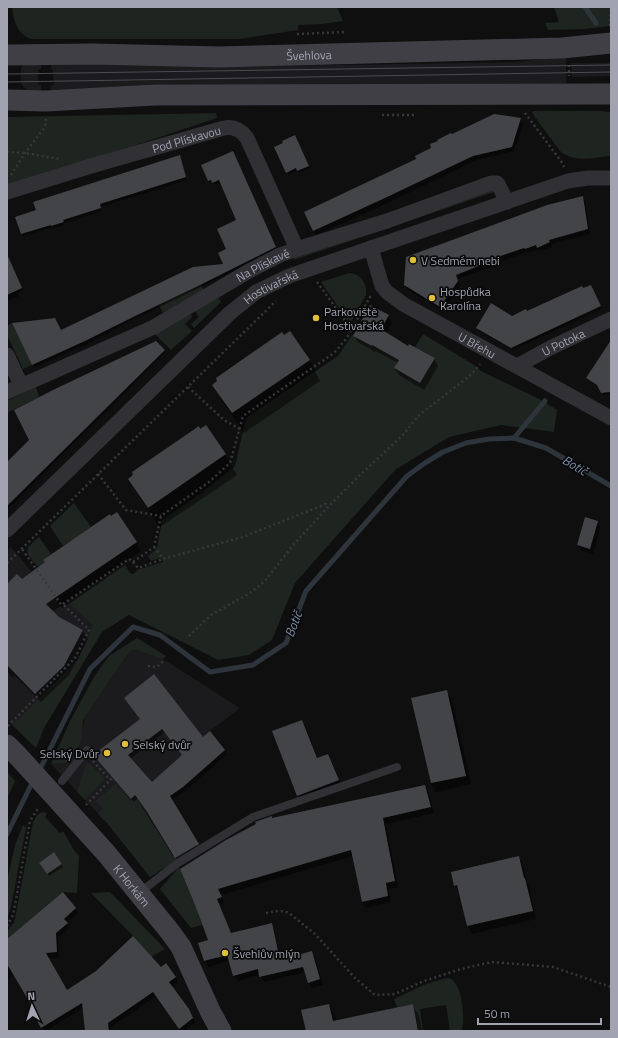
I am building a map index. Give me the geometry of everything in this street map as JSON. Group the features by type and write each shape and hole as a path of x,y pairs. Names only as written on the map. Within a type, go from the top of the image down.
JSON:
{"main road":[{"name":"Švehlova","path":"7,55 93,54 220,57 562,48 610,36"},
{"path":"7,100 46,101 155,95 611,94"},
{"name":"K Horkám","path":"14,747 52,782 106,853 167,928 177,942 214,1025"}],"street":[{"name":"Pod Plískavou","path":"7,192 91,166 229,127 238,129 247,138 297,249"},
{"name":"Hostivařská","path":"7,530 230,313 256,292 289,276 568,182 588,178 611,178"},
{"name":"Na Plískavě","path":"7,392 154,327 280,255 387,221 491,183 498,184 506,202"},
{"name":"U Břehu","path":"371,248 382,286 387,292 403,304 611,418"},
{"name":"U Potoka","path":"517,366 550,348 611,319"},
{"path":"8,360 21,385"}],"lane":[{"path":"52,782 86,751"},
{"path":"139,893 178,863 252,817 397,767"}],"path":[{"path":"610,36 611,7"},
{"path":"297,34 346,32"},
{"path":"568,59 569,80"},
{"path":"522,109 564,164"},
{"path":"10,176 24,153 45,127 46,123"},
{"path":"7,152 62,159"},
{"path":"311,282 322,278"},
{"path":"316,280 351,329"},
{"path":"133,562 154,547 161,516 209,482 230,463 244,416 334,353 346,339 370,298 369,292"},
{"path":"7,563 279,298"},
{"path":"189,636 211,615 250,593 264,580 294,544 329,506 404,434 418,416 472,374 487,351"},
{"path":"188,387 224,420 240,429"},
{"path":"98,474 126,510 161,516"},
{"path":"63,604 129,559 138,568 163,559 243,537 326,504 329,506"},
{"path":"154,547 163,559"},
{"path":"14,747 75,658 89,630 63,604 60,603 22,549"},
{"path":"148,666 158,667 164,660"},
{"path":"85,805 111,779 86,751"},
{"path":"7,926 13,915 30,821 41,805"},
{"path":"266,913 279,910 289,913 315,934 355,978 375,996 395,994 424,981 454,971 492,962 553,967 611,988"}],"shaded area":[{"path":"12,7 337,7 343,21 298,25 298,30 239,39 32,39 23,35 17,27"},
{"path":"554,7 611,7 611,26 584,29 548,30 545,23 559,22"},
{"path":"566,56 566,84 157,84 51,92 51,86 54,85 51,62 219,67 518,62"},
{"path":"41,62 41,69 38,69 38,81 39,85 41,85 41,92 28,91 21,82 21,68 23,65"},
{"path":"571,63 611,63 611,76 572,77"},
{"path":"533,111 611,112 610,156 584,159 565,155 560,151 532,113"},
{"path":"216,113 217,118 7,188 7,117"},
{"path":"492,190 494,192 294,260 292,255"},
{"path":"349,273 357,275 363,280 366,287 366,295 350,324 321,282"},
{"path":"201,285 205,292 163,313 159,305"},
{"path":"218,297 221,302 194,328 191,324 199,317 194,310"},
{"path":"190,313 192,317 185,324 192,331 171,350 153,332"},
{"path":"12,323 32,365 23,369 7,335 7,326"},
{"path":"423,334 474,365 481,371 543,401 557,410 554,432 501,425 449,437 395,470 295,583 272,640 249,655 218,660 129,615 102,632 44,728 36,748 12,725 78,659 93,625 69,604 125,565 130,573 133,574 137,570 163,562 160,558 151,561 148,556 157,548 162,520 200,494 235,466 246,418 338,356 352,335 384,351 402,354 394,369 420,383 435,358 415,347"},
{"path":"36,387 39,397 7,413 7,401"},
{"path":"74,503 91,527 82,533 83,536 73,543 71,540 63,546 50,526"},
{"path":"39,537 51,554 43,560 45,562 37,566 28,555 27,551 28,547"},
{"path":"11,547 62,608 69,604 94,625 77,659 12,725 7,720 7,551"},
{"path":"137,638 166,656 163,659 136,650 130,651 83,720 80,744 76,752 66,763 51,764 70,721 94,677 109,656"},
{"path":"136,650 163,659 240,708 210,731 107,823 51,764 66,763 77,751 79,748 85,717 130,651"},
{"path":"89,763 105,779 85,800 77,792 85,767"},
{"path":"7,772 15,781 7,799"},
{"path":"115,784 131,801 136,797 173,856 198,842 200,846 150,877 107,823 98,814 103,808 96,801"},
{"path":"42,812 46,813 47,814 45,817 60,833 63,831 79,856 77,893 63,892 7,939 7,932 14,922 16,914 33,822 37,815","holes":["54,853 62,864 47,874 39,863"]},
{"path":"23,825 26,828 11,907 7,919 7,881 15,845"},
{"path":"179,867 202,925 191,928 160,889"},
{"path":"110,892 165,949 151,957 133,936 91,893"},
{"path":"447,978 452,979 456,983 461,996 463,1017 462,1031 450,1031 446,1005 420,1009 423,1031 418,1031 413,1004 397,1007 394,999 426,984"}],"building":[{"path":"494,114 521,118 512,147 473,156 313,231 304,212 416,159 415,156 431,148 430,144"},
{"path":"295,135 309,166 297,171 296,168 286,173 274,147 283,143 282,141"},
{"path":"233,151 276,247 85,341 32,365 12,323 55,318 61,330 193,267 223,264 218,253 226,249 217,229 236,220 219,180 212,183 211,180 208,181 201,165"},
{"path":"180,155 186,177 100,204 101,208 63,220 64,222 21,234 15,217 36,210 33,202"},
{"path":"583,196 588,229 549,240 550,242 537,248 536,245 525,249 524,248 489,260 489,262 456,275 458,281 440,307 404,285 406,257 547,205"},
{"path":"7,254 22,288 7,295"},
{"path":"591,285 601,306 511,348 476,328 491,303 512,316 526,309 527,311 582,286 583,288"},
{"path":"370,305 389,315 381,329 408,346 409,344 435,358 420,383 394,368 399,360 353,336"},
{"path":"290,331 310,360 232,413 212,385 217,381 216,378 282,332 284,335"},
{"path":"611,340 611,392 601,393 597,385 586,378"},
{"path":"156,341 165,350 7,506 7,462 29,440 14,410"},
{"path":"206,425 226,454 148,508 128,479 133,475 132,472 199,426 200,429"},
{"path":"117,512 137,542 46,604 59,617 83,630 64,666 35,694 7,665 7,584 17,574 22,579 45,562 43,560 110,514 111,516"},
{"path":"585,517 598,521 590,549 577,545"},
{"path":"154,674 203,737 210,731 225,750 183,787 170,796 199,844 175,858 135,795 131,799 93,755 140,719 124,698","holes":["162,729 182,755 152,782 128,755"]},
{"path":"447,690 466,776 431,783 411,698"},
{"path":"302,720 317,758 328,754 339,780 297,796 272,731"},
{"path":"425,785 431,807 383,818 395,881 386,883 388,896 362,902 351,850 218,889 222,897 217,899 231,933 272,923 280,960 312,951 320,979 308,983 303,967 259,977 258,969 233,976 227,955 204,961 198,943 208,940 180,869 226,840 256,824 255,822 272,816 272,818"},
{"path":"54,852 62,864 47,874 39,863"},
{"path":"519,856 533,911 467,926 457,885 454,886 451,872"},
{"path":"63,892 76,908 64,919 68,923 56,933 57,952 46,953 67,990 96,971 133,936 161,967 166,963 176,977 169,982 189,1009 193,1018 179,1029 153,992 108,1023 109,1031 85,1031 82,1003 41,1028 34,1015 36,1013 7,964 7,939"},
{"path":"329,1004 333,1021 413,1004 418,1031 306,1031 301,1010"}],"waterway":[{"path":"585,7 596,23"},
{"path":"514,438 545,401"},
{"name":"Botič","path":"39,771 90,669 133,627 160,635 210,672 253,665 286,643 306,591 407,476 443,452 466,443 489,439 514,438 546,448 611,486"},
{"name":"Botič","path":"7,834 33,781"}],"tram line":[{"path":"7,74 611,65"},
{"path":"7,82 611,72"}],"place":[{"name":"V Sedmém nebi","path":"413,260"},
{"name":"Hospůdka Karolína","path":"432,298"},
{"name":"Parkoviště Hostivařská","path":"316,318"},
{"name":"Selský dvůr","path":"125,744"},
{"name":"Selský Dvůr","path":"107,753"},
{"name":"Švehlův mlýn","path":"225,953"}]}
